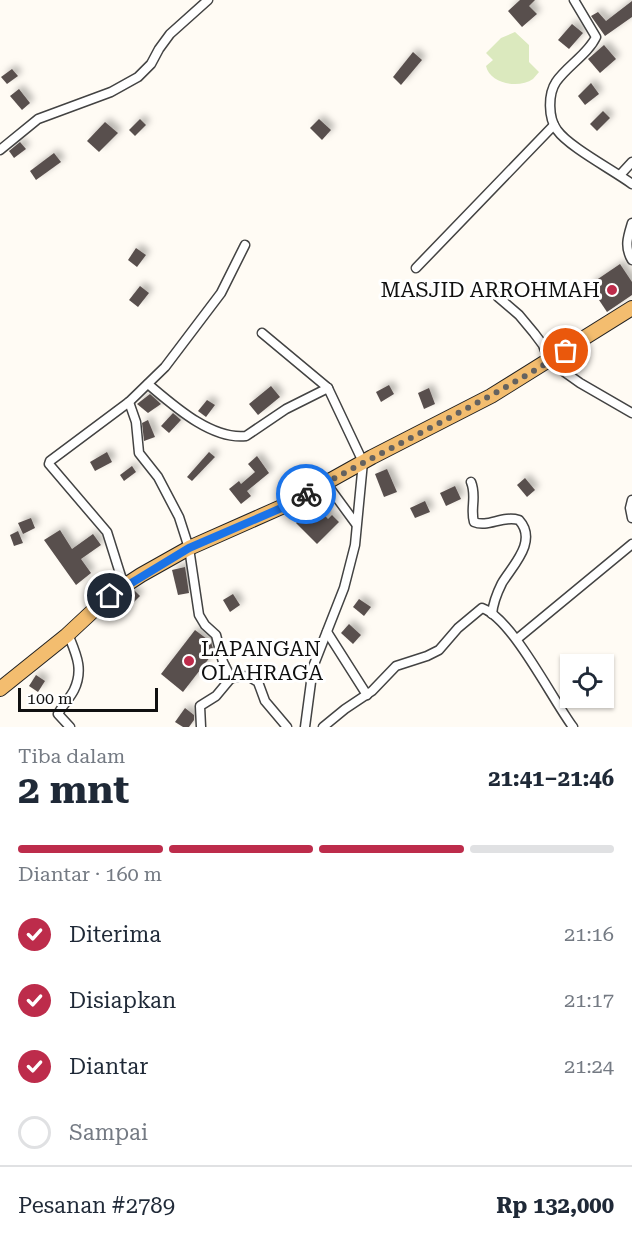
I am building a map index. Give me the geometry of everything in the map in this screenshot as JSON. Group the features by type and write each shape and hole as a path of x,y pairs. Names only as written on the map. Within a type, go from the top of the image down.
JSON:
{"main road":[{"path":"0,689 124,586 189,548 286,506 363,462 491,396 632,308"}],"street":[{"path":"0,150 38,119 111,92 138,77 151,64 159,48 170,34 208,0"},
{"path":"574,0 596,37 556,82 550,96 554,125 558,132 572,144 632,184"},
{"path":"416,268 554,125"},
{"path":"621,175 632,162"},
{"path":"632,223 627,249 632,260"},
{"path":"124,586 107,532 49,464 50,461 129,402 165,367 221,293 245,245"},
{"path":"498,297 519,315 534,333 543,345 549,361 580,383 632,413"},
{"path":"262,333 328,388 363,462 355,545 344,588 313,667 305,727"},
{"path":"148,384 184,413 222,434 238,437 246,436 286,409 328,388"},
{"path":"129,402 136,422 139,453 158,477 173,504 189,548 199,615 216,635 223,662 231,678"},
{"path":"471,482 475,496 474,522 484,524 510,518 519,520 526,533 522,555 498,591 492,614"},
{"path":"326,483 357,524"},
{"path":"632,500 630,508 632,518"},
{"path":"517,639 632,544"},
{"path":"323,727 367,694 396,666 439,650 479,609 484,608 517,639 573,727"},
{"path":"327,632 367,694"},
{"path":"68,634 78,659 79,676 74,690 58,714 70,727"},
{"path":"201,727 200,706 216,696 231,678 249,676 258,682 265,701 286,727"}],"green space":[{"path":"515,32 529,45 529,62 539,72 533,79 520,84 499,81 493,77 486,66 493,60 486,53 501,38"}],"building":[{"path":"520,0 535,0 529,6 537,14 522,27 508,11"},
{"path":"632,1 632,17 605,36 591,16 598,12 606,21"},
{"path":"572,24 583,33 569,49 558,40"},
{"path":"604,45 616,59 600,73 588,59"},
{"path":"413,52 422,60 401,85 393,77"},
{"path":"12,69 18,76 7,84 1,77"},
{"path":"591,83 599,94 585,105 578,96"},
{"path":"19,89 30,103 22,110 10,96"},
{"path":"603,111 610,118 597,131 590,124"},
{"path":"140,119 146,125 135,136 129,130"},
{"path":"319,119 331,130 322,140 310,128"},
{"path":"105,122 118,133 99,152 87,141"},
{"path":"20,142 26,149 14,158 9,151"},
{"path":"54,153 61,162 36,180 30,171"},
{"path":"136,248 146,255 137,267 128,260"},
{"name":"MASJID ARROHMAH","path":"620,264 632,282 632,295 607,312 589,285"},
{"path":"140,286 149,293 138,307 129,300"},
{"path":"389,385 394,394 381,402 376,392"},
{"path":"271,386 280,397 258,415 249,404"},
{"path":"429,388 435,404 424,409 418,393"},
{"path":"150,394 161,404 148,413 137,404"},
{"path":"207,400 215,405 206,417 198,411"},
{"path":"173,413 181,420 169,433 161,426"},
{"path":"148,420 155,437 144,441 142,423"},
{"path":"107,452 112,462 95,471 90,462"},
{"path":"209,452 215,457 192,481 187,477"},
{"path":"257,456 269,473 247,491 251,496 241,504 229,489 239,481 241,484 255,472 248,464"},
{"path":"132,466 136,472 124,481 120,475"},
{"path":"387,469 397,492 384,497 375,474"},
{"path":"525,478 535,490 527,497 517,485"},
{"path":"455,486 461,499 446,506 440,493"},
{"path":"425,501 430,512 415,518 410,508"},
{"path":"314,504 328,519 332,515 339,522 317,544 296,523"},
{"path":"31,518 35,528 23,534 18,523"},
{"path":"60,530 72,549 93,534 101,545 81,559 91,573 76,585 44,540"},
{"path":"18,531 23,543 14,546 10,535"},
{"path":"185,567 189,593 178,595 172,570"},
{"path":"134,590 140,596 131,605 123,597"},
{"path":"233,594 240,605 230,612 223,600"},
{"path":"359,599 371,607 364,616 353,607"},
{"path":"349,624 361,635 353,644 341,633"},
{"name":"LAPANGAN OLAHRAGA","path":"195,630 211,642 214,652 183,692 161,674"},
{"path":"36,675 45,681 38,692 29,686"},
{"path":"185,708 194,715 194,720 189,727 183,727 175,722"}],"way so far":[{"path":"306,494 372,457 491,396 566,351"}],"place":[{"name":"MASJID ARROHMAH","path":"612,290"},
{"name":"LAPANGAN OLAHRAGA","path":"189,661"}],"route":[{"path":"110,596 141,575 189,548 286,506 306,494"}]}
